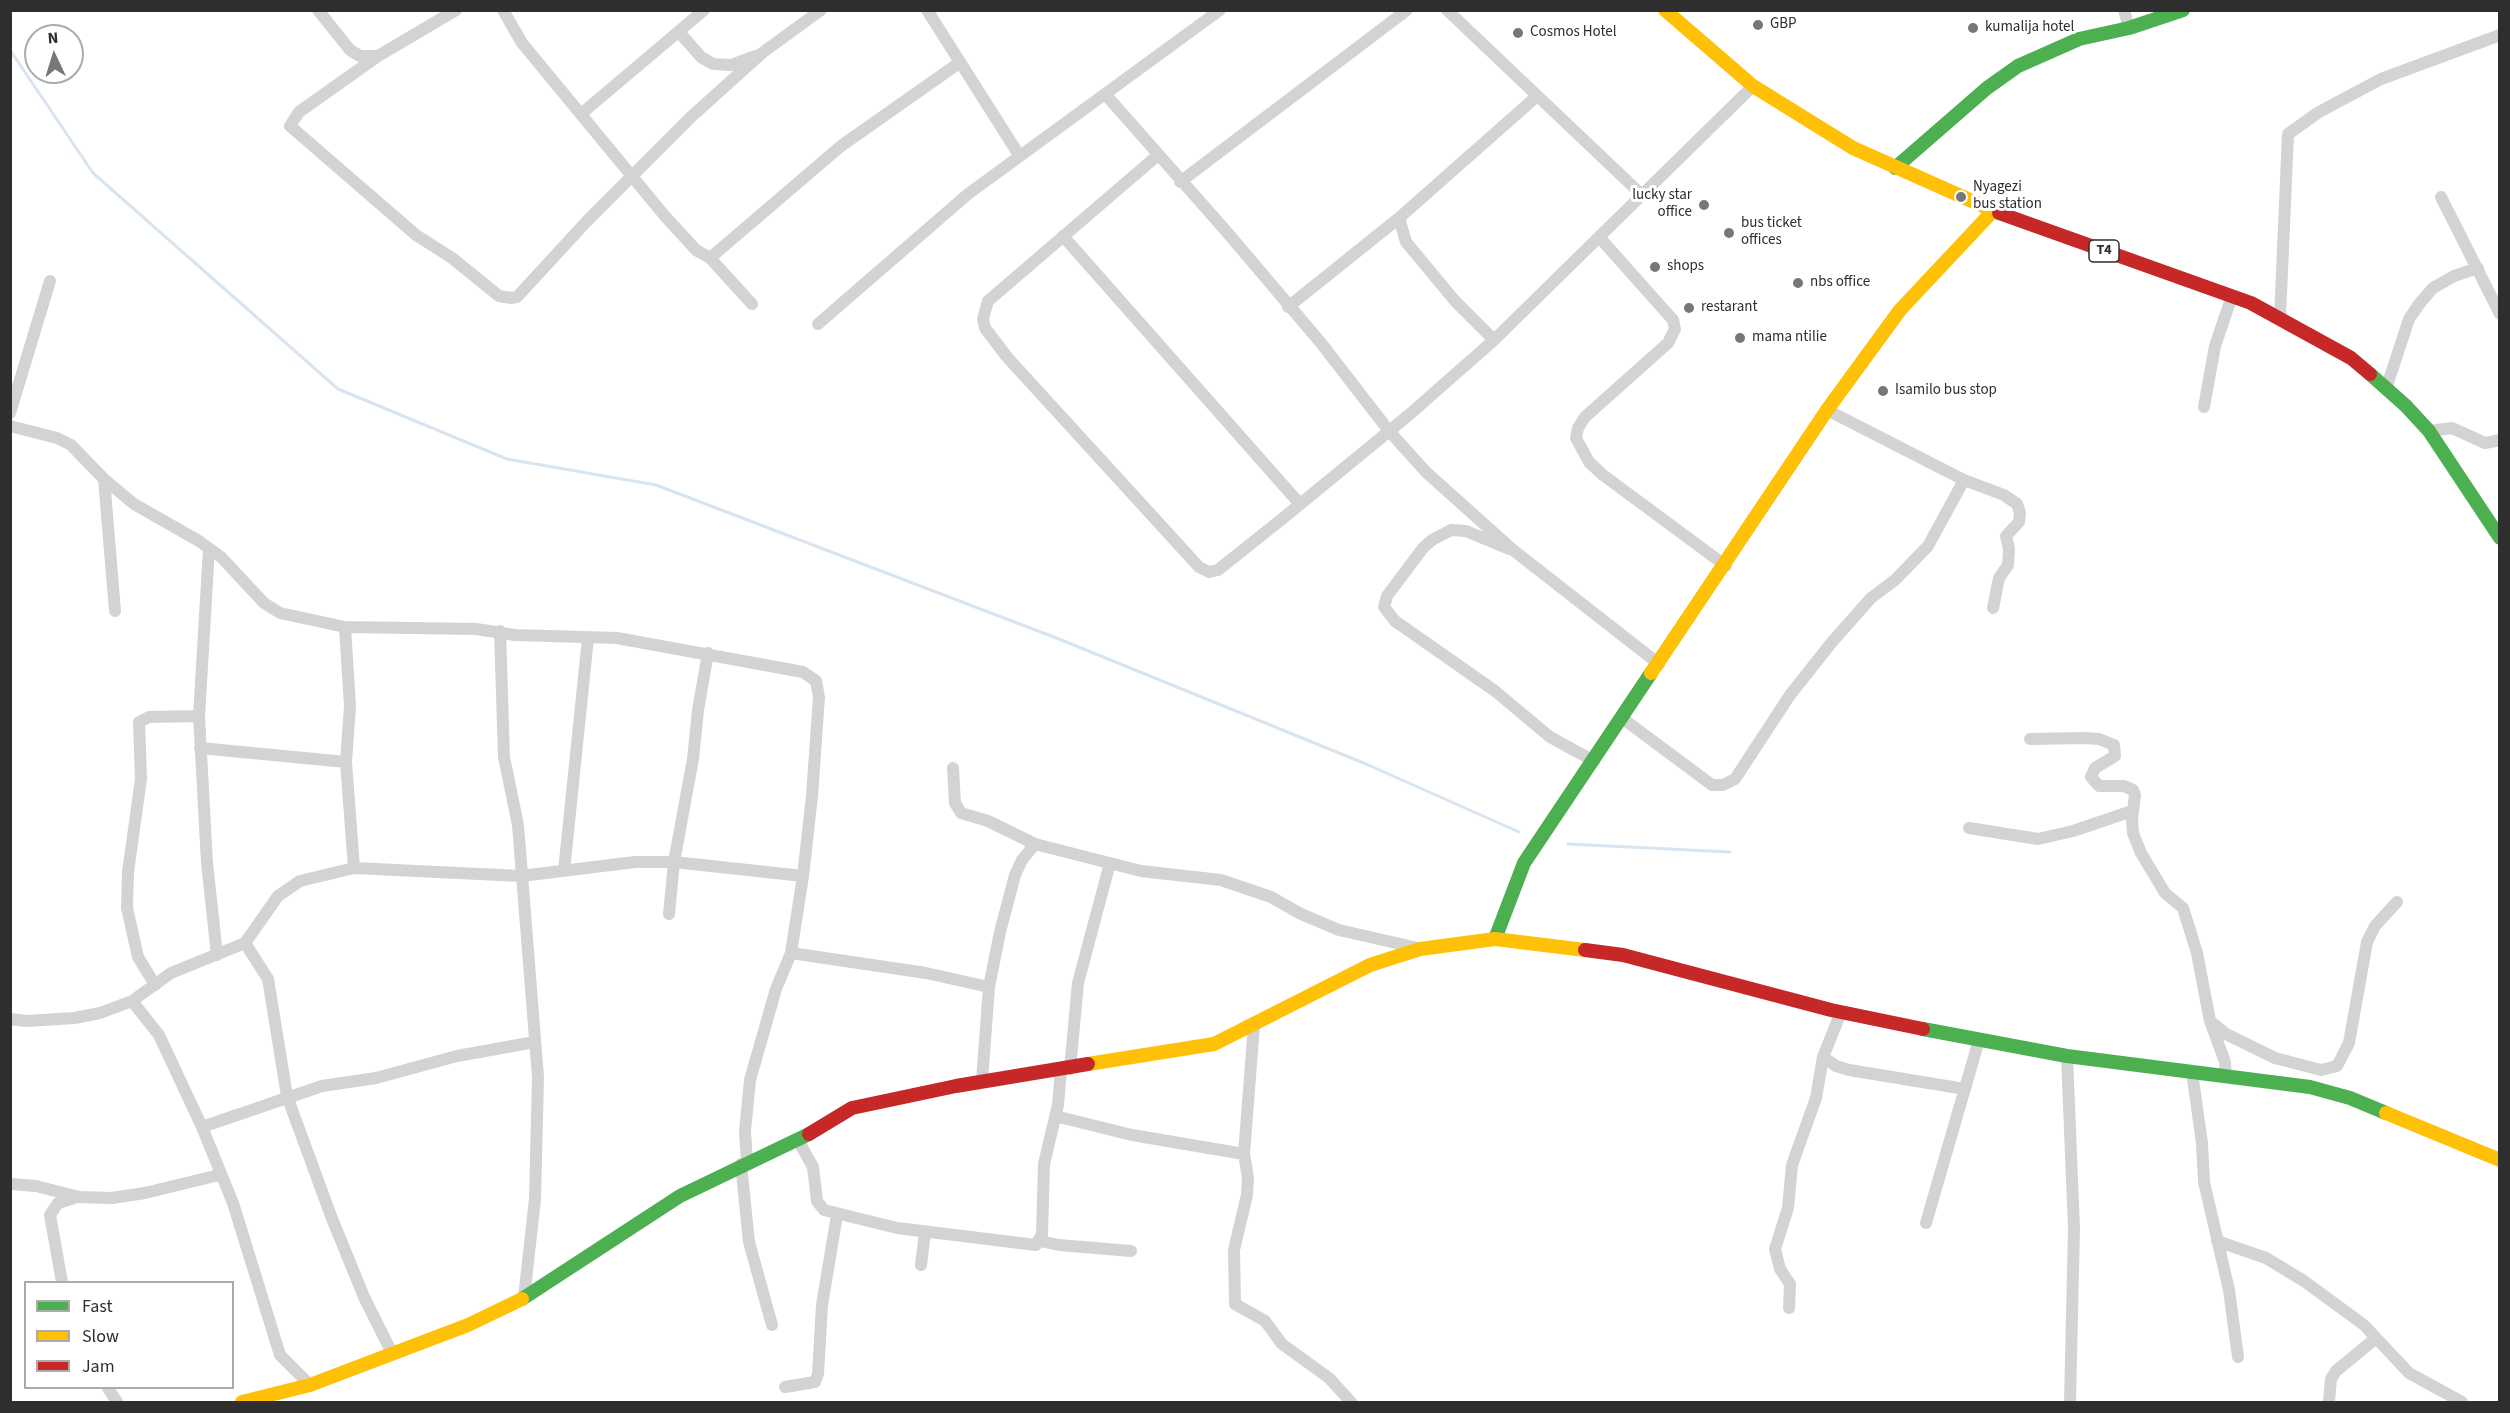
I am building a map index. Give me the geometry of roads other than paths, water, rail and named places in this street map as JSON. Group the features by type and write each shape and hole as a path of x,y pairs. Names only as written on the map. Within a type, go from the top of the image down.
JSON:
{"main road":[{"name":"T4","path":"1665,10 1753,86 1854,148 1993,212 2232,296 2280,317 2351,358 2406,406 2429,431 2499,537"},
{"path":"1895,168 1987,88 2018,66 2079,39 2129,28 2182,10"},
{"path":"1495,939 1524,863 1726,566 1827,410 1900,310 1993,212"},
{"path":"242,1402 310,1385 468,1324 524,1298 642,1219 744,1163 798,1140 852,1108 982,1081 1214,1044 1370,964 1420,949 1495,939 1623,955 1841,1012 2067,1056 2310,1087 2350,1098 2499,1160"}],"street":[{"path":"318,10 350,50 360,56 378,56"},
{"path":"456,10 378,56 299,112 290,126 398,221 499,296 518,297 691,117 762,53 821,10"},
{"path":"503,10 522,43 632,177 696,250 710,258 752,304"},
{"path":"927,10 1019,156"},
{"path":"818,324 968,194 1220,10"},
{"path":"1180,182 1407,10"},
{"path":"1447,10 1642,196"},
{"path":"2124,10 2129,28"},
{"path":"582,114 679,32 697,13"},
{"path":"679,32 701,57 713,64 731,65 762,53"},
{"path":"2280,317 2288,134 2319,112 2382,79 2499,35"},
{"path":"710,258 841,146 959,63"},
{"path":"1158,155 985,306 983,319 985,328 1007,357 1204,570 1218,570 1389,431 1494,340 1753,86"},
{"path":"1106,95 1180,182 1226,231 1389,431 1426,472 1514,550 1659,664"},
{"path":"1288,307 1399,218 1536,97"},
{"path":"2441,197 2499,314"},
{"path":"1399,218 1406,242 1494,340"},
{"path":"1063,236 1299,503"},
{"path":"1600,238 1673,320 1675,328 1668,343 1585,417 1578,428 1576,438 1589,462 1603,475 1726,566"},
{"path":"2386,389 2409,319 2420,303 2433,288 2454,276 2478,268"},
{"path":"10,413 50,281"},
{"path":"2204,407 2215,346 2232,296"},
{"path":"1827,410 1964,480 2004,495 2017,504 2020,513 2019,522 2006,536 2008,566 1999,578 1993,608"},
{"path":"10,426 57,438 71,445 104,479 134,504 209,549 236,572 264,603 280,613 345,627 500,631 515,635 617,638 803,672 816,681 819,697 817,725 802,876 791,953 776,989 750,1080 745,1131 744,1163 750,1242 772,1325"},
{"path":"2429,431 2452,428 2485,443 2499,440"},
{"path":"104,479 115,611"},
{"path":"1622,718 1712,785 1723,785 1735,779 1790,695 1832,642 1871,598 1904,572 1928,546 1964,480"},
{"path":"1514,550 1466,531 1451,530 1423,548 1387,596 1384,607 1395,621 1495,691 1550,738 1594,760"},
{"path":"209,549 199,716 207,863 217,955"},
{"path":"345,627 350,706 346,762 354,868"},
{"path":"500,631 504,758 518,825 538,1077 536,1199 524,1298"},
{"path":"564,871 588,638"},
{"path":"669,914 674,862 693,759 698,710 708,654"},
{"path":"155,985 138,957 127,908 128,872 141,779 139,722 149,717 199,716"},
{"path":"2030,739 2084,738 2111,743 2116,748 2115,756 2095,768 2091,777 2099,786 2130,787 2136,795 2132,811 2132,826 2141,853 2165,893 2183,908 2197,953 2210,1021 2224,1062 2226,1076"},
{"path":"200,748 346,762"},
{"path":"953,768 955,802 961,813 988,821 1035,844 1141,871 1221,880 1271,897 1339,930 1420,949"},
{"path":"1969,828 2038,839 2073,831 2132,811"},
{"path":"982,1081 989,987 1015,875 1022,860 1035,844"},
{"path":"10,1019 26,1021 74,1018 100,1013 132,1001 171,973 245,943 286,889 300,881 321,874 354,868 521,876 601,864 674,862 802,876"},
{"path":"798,1140 813,1167 820,1207 837,1215 925,1232 1035,1245 1040,1241 1044,1164 1065,1069 1078,983 1110,863"},
{"path":"2210,1021 2226,1034 2275,1058 2321,1070 2337,1066 2349,1043 2367,942 2375,926 2397,902"},
{"path":"245,943 268,979 287,1096 331,1216 364,1297 392,1353"},
{"path":"791,953 926,973 989,987"},
{"path":"132,1001 159,1035 202,1126 219,1175 233,1203 280,1355 310,1385"},
{"path":"1789,1308 1790,1284 1776,1259 1775,1249 1788,1208 1792,1165 1816,1098 1822,1057 1841,1012"},
{"path":"1254,1025 1244,1154 1248,1178 1247,1196 1234,1250 1235,1304 1264,1322 1282,1344 1329,1378 1351,1402"},
{"path":"1926,1223 1979,1040"},
{"path":"202,1126 322,1086 376,1078 457,1056 535,1042"},
{"path":"2067,1056 2074,1227 2070,1402"},
{"path":"1822,1057 1836,1066 1849,1070 1965,1089"},
{"path":"2192,1072 2202,1143 2204,1182 2229,1290 2238,1357"},
{"path":"1055,1116 1132,1135 1244,1154"},
{"path":"10,1184 36,1186 79,1197 112,1198 145,1193 219,1175"},
{"path":"63,1281 50,1215 58,1203 79,1197"},
{"path":"785,1387 815,1382 818,1374 822,1305 837,1215"},
{"path":"921,1265 925,1232"},
{"path":"1040,1241 1059,1245 1131,1251"},
{"path":"2217,1241 2266,1258 2304,1281 2337,1303 2376,1338 2409,1373 2462,1402"},
{"path":"2328,1402 2331,1379 2336,1371 2376,1338"},
{"path":"109,1389 117,1402"}],"waterway":[{"path":"10,50 93,173 338,389 507,459 656,485 1059,639 1366,764 1519,832"},
{"path":"1568,844 1730,852"}],"place":[{"name":"GBP","path":"1758,25"},
{"name":"kumalija hotel","path":"1973,28"},
{"name":"Cosmos Hotel","path":"1518,33"},
{"name":"Nyagezi bus station","path":"1961,197"},
{"name":"lucky star office","path":"1704,205"},
{"name":"bus ticket offices","path":"1729,233"},
{"name":"shops","path":"1655,267"},
{"name":"nbs office","path":"1798,283"},
{"name":"restarant","path":"1689,308"},
{"name":"mama ntilie","path":"1740,338"},
{"name":"Isamilo bus stop","path":"1883,391"}]}
